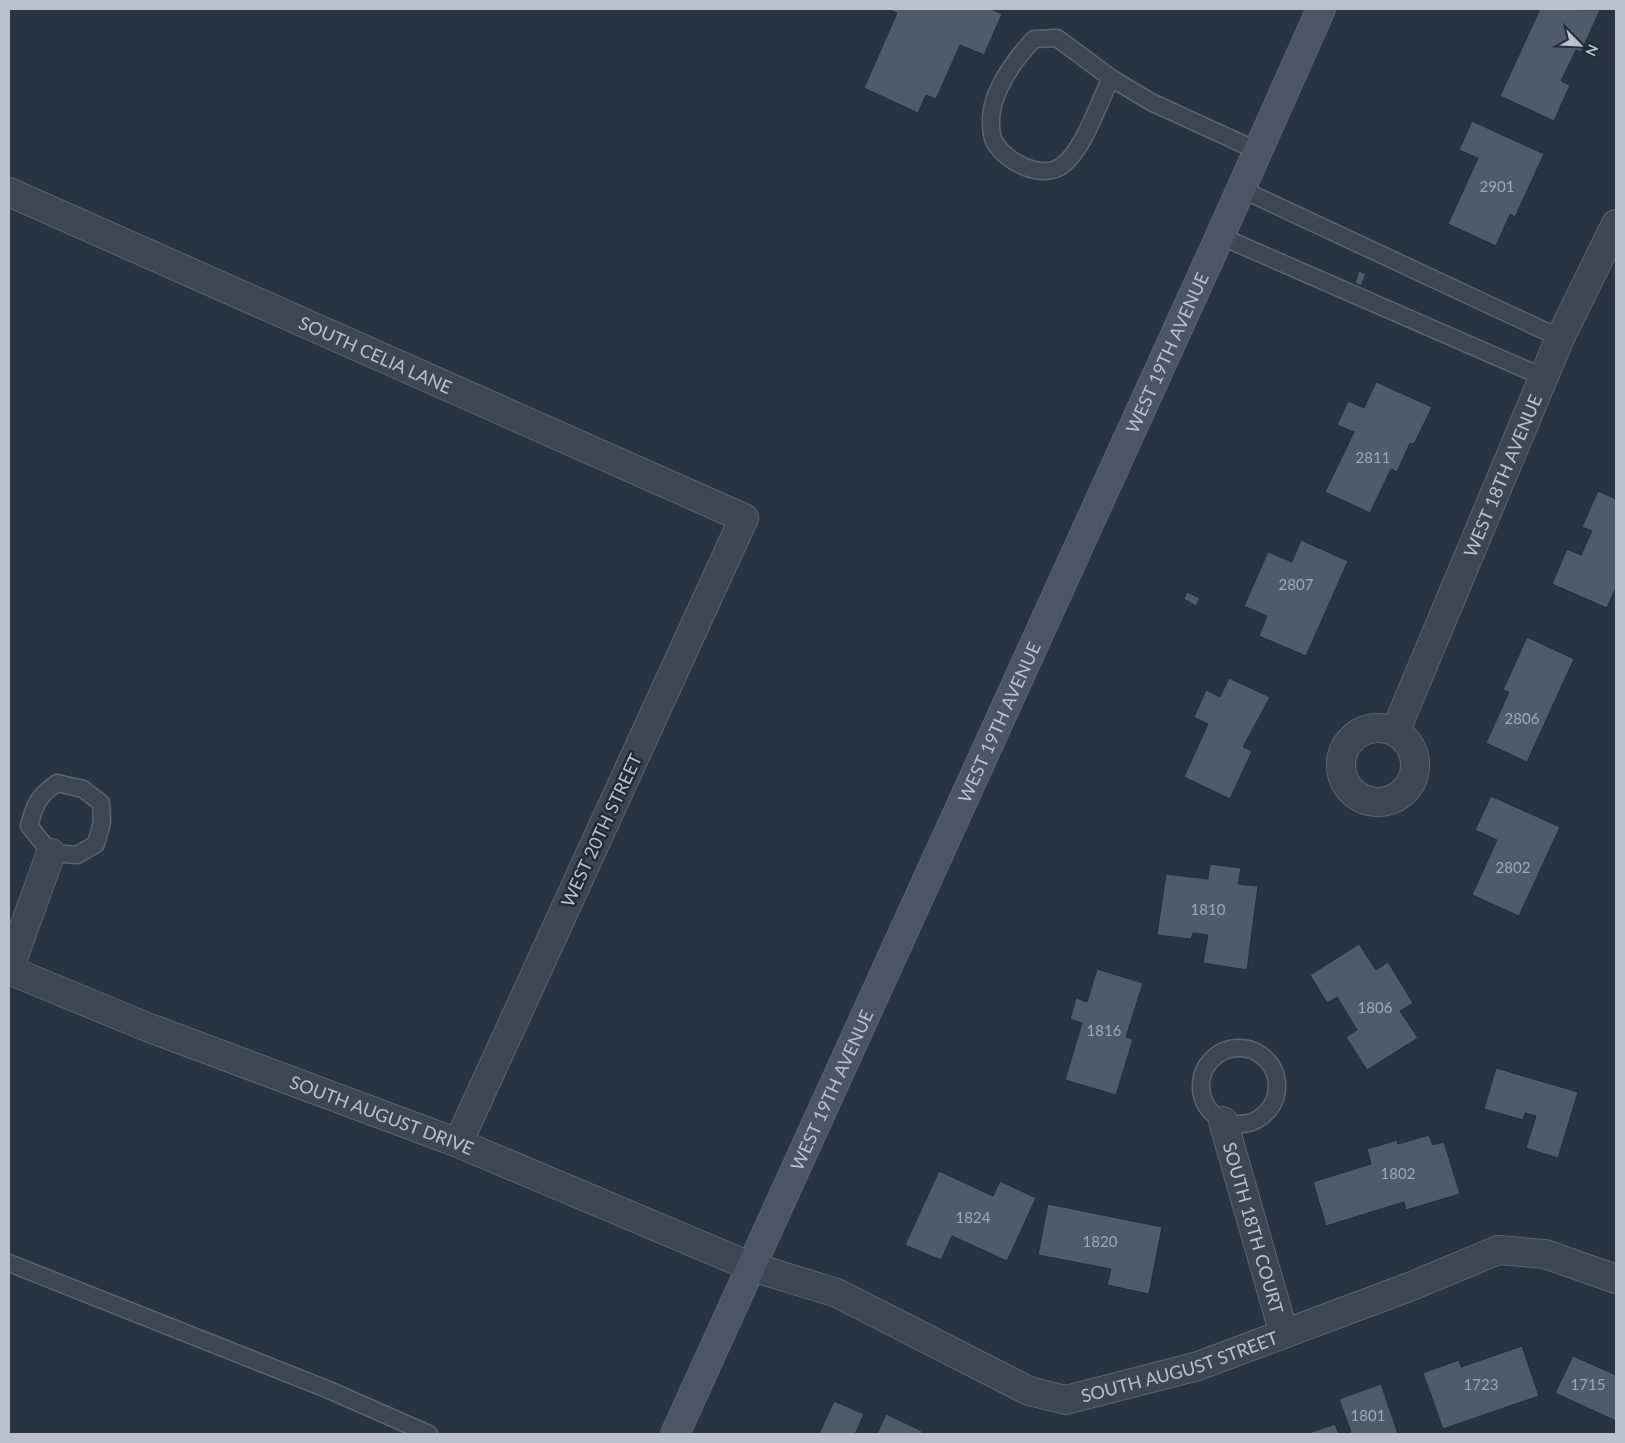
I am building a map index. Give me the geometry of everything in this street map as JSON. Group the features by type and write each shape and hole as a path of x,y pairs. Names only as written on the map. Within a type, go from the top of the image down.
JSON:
{"street":[{"name":"WEST 19TH AVENUE","path":"675,1434 1220,236 1321,9"},
{"name":"SOUTH CELIA LANE","path":"9,192 744,518"},
{"name":"WEST 18TH AVENUE","path":"1395,732 1543,377 1616,224"},
{"name":"WEST 20TH STREET","path":"458,1143 744,518"},
{"path":"9,970 51,853"},
{"name":"SOUTH AUGUST DRIVE","path":"9,970 148,1027 458,1143 752,1267"},
{"name":"SOUTH 18TH COURT","path":"1222,1121 1284,1334"},
{"name":"SOUTH AUGUST STREET","path":"752,1267 837,1293 1029,1391 1066,1400 1198,1366 1412,1286 1498,1250 1545,1254 1616,1278"}],"lane":[{"path":"1111,78 1077,150 1062,166 1046,171 1028,168 1006,156 994,140 991,120 1000,87 1017,58 1034,40 1057,38 1111,78 1151,102 1258,151"},
{"path":"1241,189 1560,338"},
{"path":"1220,236 1543,377"},
{"path":"58,783 83,789 101,803 102,822 96,844 77,855 51,853 29,826 35,805 43,792 58,783"},
{"path":"1232,1048 1248,1048 1261,1055 1270,1064 1276,1079 1277,1092 1271,1108 1262,1117 1241,1125 1222,1121 1212,1114 1204,1103 1200,1090 1202,1076 1206,1065 1216,1055 1232,1048"},
{"path":"9,1263 329,1390 402,1429 429,1434"}],"building":[{"path":"887,9 991,9 1002,14 984,55 960,45 936,99 926,95 918,113 864,88 897,13"},
{"path":"1540,9 1600,10 1581,52 1576,50 1561,81 1570,85 1554,121 1500,96"},
{"path":"1472,121 1544,154 1515,217 1510,214 1496,246 1448,224 1478,158 1459,150"},
{"path":"1359,271 1366,274 1361,286 1355,283"},
{"path":"1376,382 1432,407 1414,444 1410,443 1397,472 1391,469 1370,513 1325,492 1354,432 1337,425 1348,401 1364,408"},
{"path":"1598,491 1616,499 1616,587 1607,608 1552,584 1567,549 1581,555 1592,531 1582,527"},
{"path":"1301,540 1348,561 1306,656 1259,636 1267,616 1244,606 1268,552 1292,562"},
{"path":"1187,592 1200,598 1196,606 1184,599"},
{"path":"1527,637 1574,659 1527,762 1486,743 1509,692 1503,690"},
{"path":"1229,678 1270,697 1243,747 1252,751 1230,799 1184,777 1208,724 1194,717 1206,690 1220,697"},
{"path":"1491,796 1560,827 1519,916 1472,895 1497,840 1475,830"},
{"path":"1210,864 1241,868 1238,884 1258,886 1247,970 1203,963 1208,935 1193,933 1191,939 1157,935 1166,874 1208,879"},
{"path":"1359,944 1376,970 1388,962 1413,1003 1400,1011 1418,1038 1367,1070 1346,1037 1357,1030 1337,997 1327,1003 1310,975"},
{"path":"1097,969 1143,983 1126,1037 1133,1039 1116,1095 1065,1080 1082,1023 1070,1019 1076,998 1087,1002"},
{"path":"1496,1068 1578,1092 1558,1158 1526,1148 1536,1116 1525,1113 1523,1120 1484,1109"},
{"path":"1429,1135 1433,1145 1444,1142 1460,1194 1406,1210 1404,1202 1326,1226 1313,1182 1371,1164 1367,1149 1397,1140 1398,1144"},
{"path":"939,1171 993,1196 1000,1181 1036,1198 1007,1261 952,1236 941,1260 905,1245"},
{"path":"1048,1204 1162,1227 1149,1294 1107,1285 1111,1269 1038,1255"},
{"path":"1522,1346 1539,1396 1443,1429 1423,1373 1459,1360 1461,1367"},
{"path":"1573,1356 1616,1375 1616,1421 1555,1393"},
{"path":"1381,1384 1398,1434 1344,1434 1351,1432 1339,1399"},
{"path":"834,1401 864,1414 855,1434 819,1434"},
{"path":"886,1414 922,1431 921,1434 877,1434"},
{"path":"1335,1424 1339,1434 1306,1434"}]}
